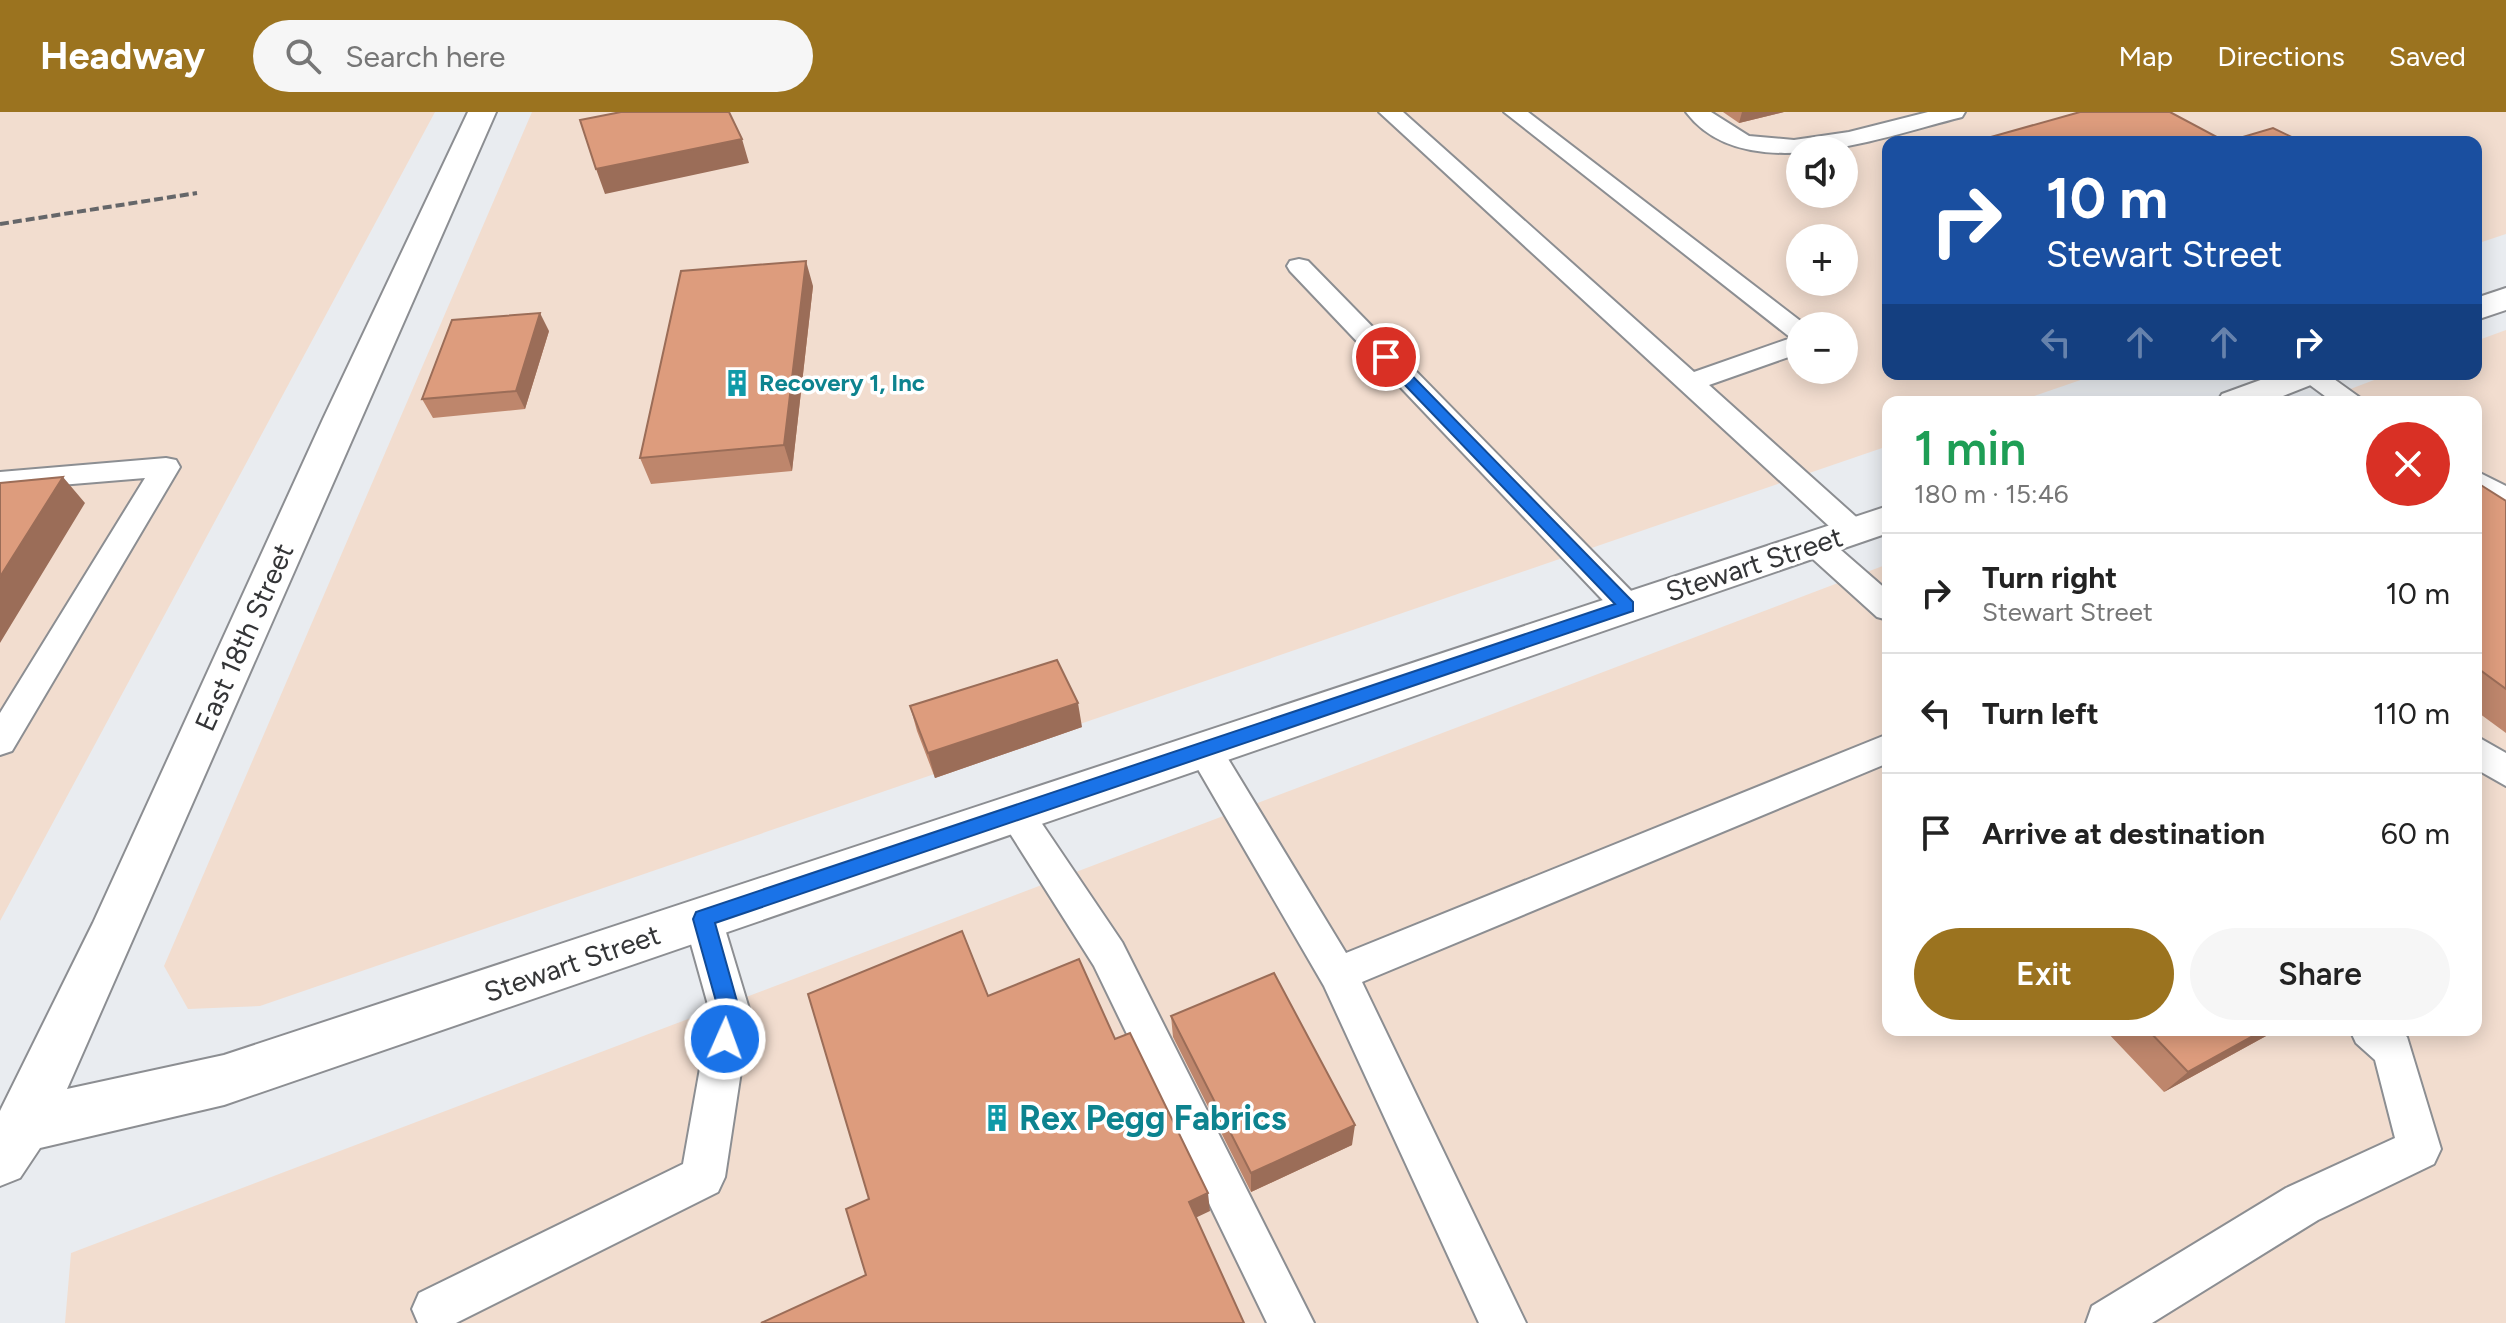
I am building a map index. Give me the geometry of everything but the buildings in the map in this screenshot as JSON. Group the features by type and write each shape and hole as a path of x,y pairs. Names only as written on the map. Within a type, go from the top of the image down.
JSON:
{"street":[{"name":"East 18th Street","path":"12,1142 116,928 341,419 482,112"},
{"path":"2482,308 2506,298"},
{"path":"2251,396 2293,380"},
{"name":"Stewart Street","path":"12,1142 224,1080 1852,532"}],"lane":[{"path":"1390,112 1852,532 1882,596"},
{"path":"1515,112 1786,322"},
{"path":"1697,112 1730,136 1763,146 1817,143 1954,112"},
{"path":"1299,266 1627,606"},
{"path":"1689,383 1786,349"},
{"path":"2318,380 2343,396"},
{"path":"0,481 166,467 0,742"},
{"path":"2482,484 2506,499"},
{"path":"1204,749 1338,974 1503,1323"},
{"path":"1338,974 1882,750"},
{"path":"2482,754 2506,772"},
{"path":"1015,813 1108,954 1291,1323"},
{"path":"435,1309 703,1177 730,1012 703,919"},
{"path":"2109,1323 2302,1204 2419,1149 2393,1050 2377,1036"}],"shaded area":[{"path":"0,112 435,112 0,921"},
{"path":"532,112 2506,112 2506,234 2482,242 2482,136 1882,136 1882,380 2081,380 2034,396 1882,396 1882,448 260,1006 188,1009 164,966"},
{"path":"2506,330 2506,1323 65,1323 71,1253 1882,566 1882,1036 2482,1036 2482,396 2332,396 2374,380 2482,380 2482,339"}],"railway":[{"path":"0,224 197,193"}],"place":[{"name":"Recovery 1, Inc","path":"737,383"},
{"name":"Rex Pegg Fabrics","path":"997,1118"}],"route":[{"path":"725,1039 730,1012 703,919 1627,606 1386,357"}]}
